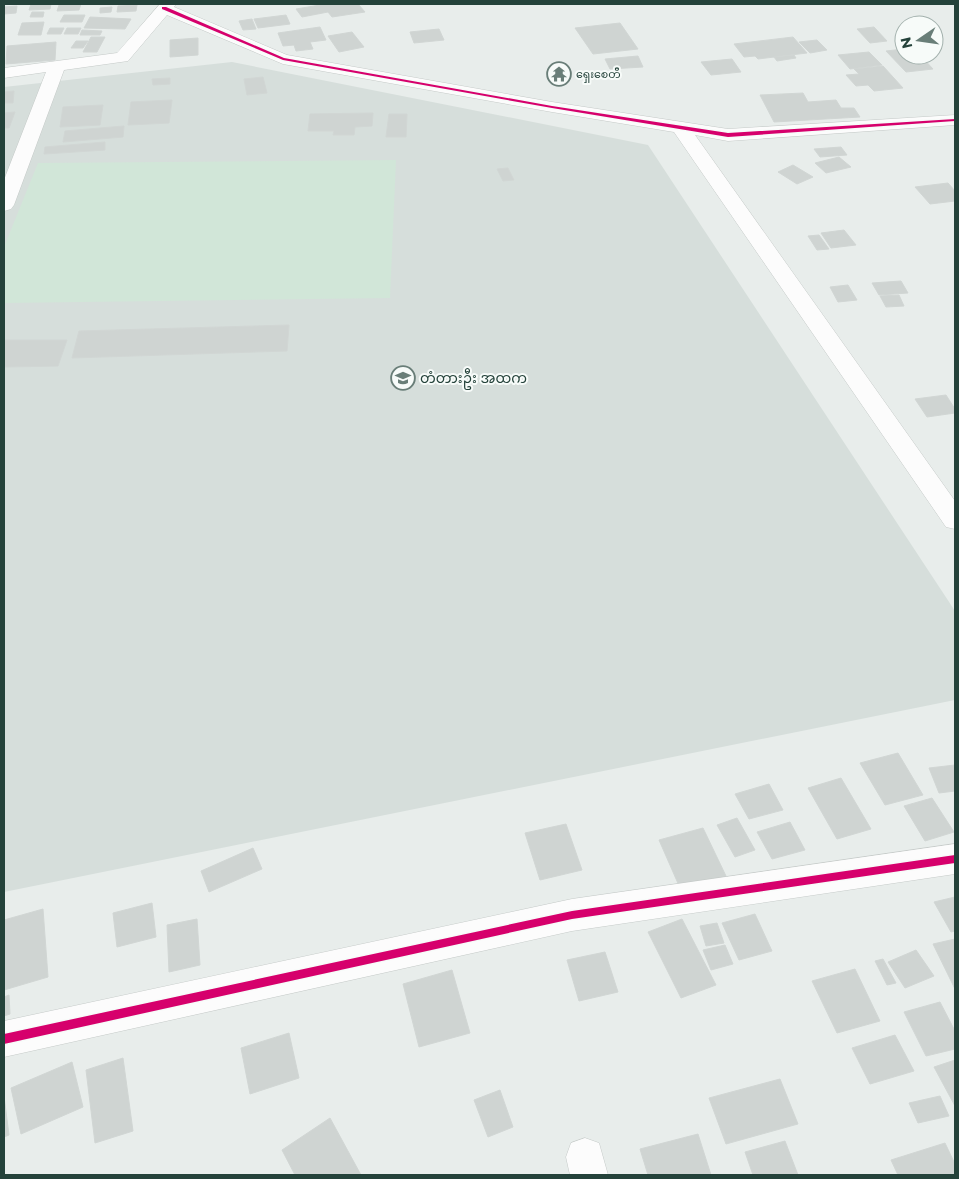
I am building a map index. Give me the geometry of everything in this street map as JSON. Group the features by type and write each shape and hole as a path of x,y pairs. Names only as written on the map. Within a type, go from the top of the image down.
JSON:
{"street":[{"path":"4,73 57,67 122,56 166,6 283,59 552,107 728,135 955,120"},
{"path":"4,205 57,67"},
{"path":"680,127 955,520"},
{"path":"4,1039 572,915 955,859"}],"shaded area":[{"name":"တံတားဦး အထက","path":"232,62 648,145 955,611 955,700 4,892 4,87"}],"green space":[{"path":"396,160 390,298 4,303 4,247 38,163"}],"building":[{"path":"31,4 51,4 50,9 29,10"},
{"path":"81,4 79,10 57,11 59,5"},
{"path":"326,4 358,4 365,12 332,17 328,12 302,17 296,9"},
{"path":"137,5 136,11 117,12 118,6"},
{"path":"17,6 16,13 4,14 4,7"},
{"path":"112,7 111,12 100,13 100,8"},
{"path":"32,12 44,12 43,17 30,17"},
{"path":"64,15 85,15 82,22 60,22"},
{"path":"286,15 290,24 258,28 254,19"},
{"path":"90,17 131,19 125,29 84,28"},
{"path":"252,19 256,29 243,30 239,21"},
{"path":"44,22 41,35 18,35 22,23"},
{"path":"620,23 638,49 593,54 575,28"},
{"path":"320,27 326,40 310,42 313,49 296,51 294,45 283,46 278,33"},
{"path":"874,27 887,41 870,43 857,29"},
{"path":"50,28 64,28 61,34 47,34"},
{"path":"67,28 81,28 78,34 64,34"},
{"path":"439,29 444,40 414,43 410,32"},
{"path":"82,30 102,31 100,35 80,35"},
{"path":"352,32 364,47 339,52 328,36"},
{"path":"91,37 105,37 97,52 83,52"},
{"path":"793,37 807,53 758,59 755,56 744,57 734,44"},
{"path":"198,38 198,55 170,57 170,40"},
{"path":"817,40 827,50 810,53 799,42"},
{"path":"76,41 88,41 83,48 71,48"},
{"path":"56,42 55,60 6,64 7,46"},
{"path":"894,50 894,59 886,51"},
{"path":"869,52 882,65 850,69 838,55"},
{"path":"794,55 796,58 777,61 774,57"},
{"path":"638,56 643,67 610,69 605,59"},
{"path":"732,59 741,72 711,75 701,62"},
{"path":"899,65 929,65 933,69 906,72"},
{"path":"883,66 903,88 874,91 868,85 856,86 846,75 859,74 854,69"},
{"path":"263,77 267,93 247,95 244,79"},
{"path":"170,78 170,84 153,85 152,79"},
{"path":"14,91 13,103 4,103 4,92"},
{"path":"803,93 808,102 836,100 841,108 854,108 860,117 774,122 760,95"},
{"path":"172,100 169,123 128,125 131,102"},
{"path":"103,105 100,125 60,127 63,107"},
{"path":"15,112 9,128 4,128 4,113"},
{"path":"373,113 372,126 355,127 354,135 333,135 334,131 308,131 310,114"},
{"path":"389,114 407,114 406,137 386,137"},
{"path":"124,126 123,137 63,142 65,131"},
{"path":"105,142 105,150 44,154 45,147"},
{"path":"841,147 847,155 820,157 814,149"},
{"path":"839,157 851,167 826,173 815,163"},
{"path":"793,165 813,177 797,184 778,172"},
{"path":"508,168 514,180 503,181 497,169"},
{"path":"948,183 955,191 955,201 930,204 915,187"},
{"path":"844,230 856,245 831,248 821,233"},
{"path":"819,235 829,249 817,250 808,236"},
{"path":"901,281 908,293 879,295 872,283"},
{"path":"848,285 857,300 838,302 830,287"},
{"path":"899,295 904,306 886,307 880,296"},
{"path":"289,325 287,351 72,358 79,331"},
{"path":"4,340 67,340 58,366 4,367"},
{"path":"946,395 955,409 955,413 927,417 915,399"},
{"path":"898,753 923,795 885,805 860,763"},
{"path":"955,765 955,791 939,793 929,768"},
{"path":"841,778 871,829 837,839 808,788"},
{"path":"769,784 783,810 749,819 735,794"},
{"path":"932,798 954,832 925,841 904,806"},
{"path":"737,818 755,850 735,857 717,825"},
{"path":"790,822 805,850 772,859 757,832"},
{"path":"566,824 582,870 540,880 525,833"},
{"path":"703,828 726,876 680,888 659,840"},
{"path":"253,848 262,869 209,892 201,871"},
{"path":"955,897 955,931 951,932 934,902"},
{"path":"152,903 156,937 117,947 113,913"},
{"path":"43,909 48,977 4,990 4,920"},
{"path":"755,914 772,951 739,960 722,923"},
{"path":"197,919 200,965 169,972 167,925"},
{"path":"682,919 716,985 681,998 648,932"},
{"path":"717,923 724,943 706,946 700,926"},
{"path":"955,939 955,989 933,944"},
{"path":"725,945 733,964 711,970 703,950"},
{"path":"916,950 934,976 905,988 888,962"},
{"path":"605,952 618,992 579,1001 567,960"},
{"path":"883,959 896,983 887,985 875,961"},
{"path":"855,969 880,1021 837,1033 812,981"},
{"path":"452,970 470,1033 419,1047 403,984"},
{"path":"9,995 10,1014 4,1016 4,997"},
{"path":"940,1002 955,1031 955,1049 926,1056 904,1012"},
{"path":"289,1033 299,1078 250,1094 241,1048"},
{"path":"895,1035 914,1071 870,1084 852,1048"},
{"path":"123,1058 133,1131 95,1143 86,1070"},
{"path":"955,1060 955,1106 934,1067"},
{"path":"72,1062 83,1107 21,1134 11,1088"},
{"path":"780,1079 798,1124 726,1144 709,1098"},
{"path":"500,1090 513,1127 488,1137 474,1100"},
{"path":"4,1096 9,1135 4,1137"},
{"path":"940,1096 949,1116 918,1123 909,1103"},
{"path":"330,1118 361,1175 295,1175 282,1150"},
{"path":"698,1134 711,1175 648,1175 640,1149"},
{"path":"785,1141 798,1175 753,1175 745,1152"},
{"path":"945,1143 955,1164 955,1175 898,1175 891,1160"}],"cycle path":[{"path":"164,8 283,59 552,107 728,135 955,120"},
{"path":"4,1039 572,915 955,859"}],"place":[{"name":"ရှေးစေတီ","path":"559,74"},
{"name":"တံတားဦး အထက","path":"403,378"}]}
